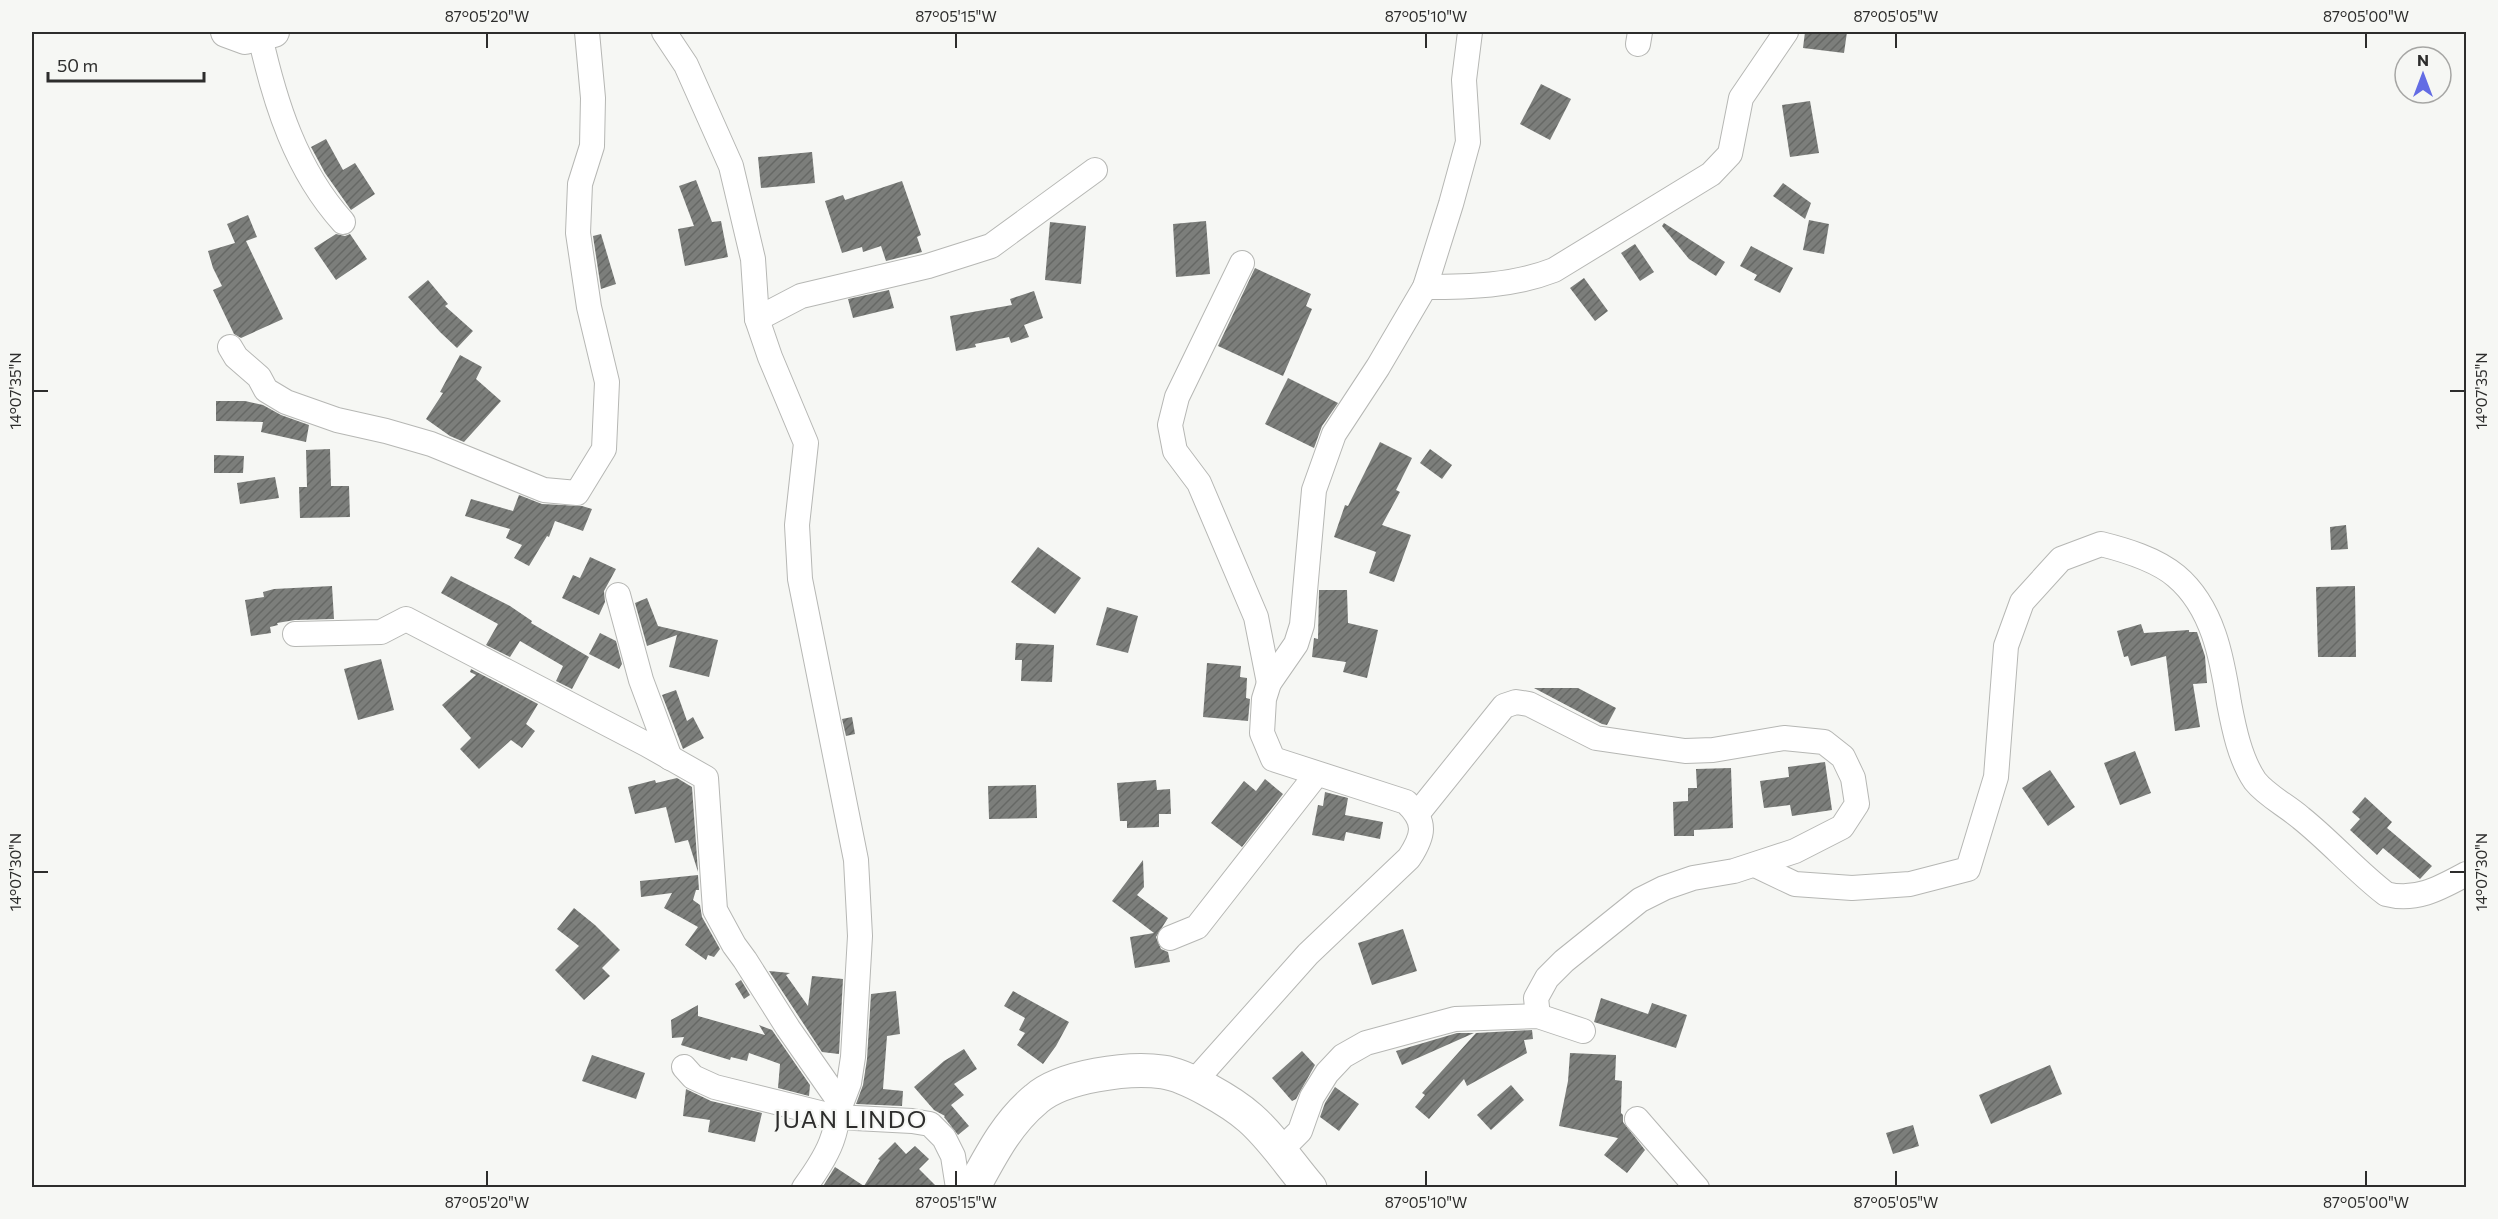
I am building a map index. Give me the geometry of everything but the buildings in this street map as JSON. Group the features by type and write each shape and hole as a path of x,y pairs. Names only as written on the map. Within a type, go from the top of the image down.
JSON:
{"main road":[{"path":"973,1188 1008,1126 1037,1097 1073,1081 1101,1073 1163,1072 1198,1084 1250,1118 1310,1188"}],"street":[{"path":"226,32 245,39 267,34 270,79 294,148 313,181 343,222"},
{"path":"230,347 236,357 260,377 266,390 286,402 337,420 431,444 544,490 577,494 604,449 607,382 589,307 578,233 580,184 592,146 593,98 587,32"},
{"path":"664,32 686,65 731,166 753,259 757,319 770,357 806,442 796,525 800,579 856,861 860,936 853,1057 849,1083 833,1137 813,1177 804,1188"},
{"path":"1192,1083 1308,954 1409,858 1418,845 1422,829 1418,813 1406,802 1369,788 1316,775 1273,759 1262,733 1264,699 1269,683 1296,644 1302,625 1314,490 1334,434 1378,367 1425,287 1468,142 1464,80 1470,32"},
{"path":"1425,287 1460,287 1528,280 1554,270 1711,174 1730,154 1742,98 1786,32"},
{"path":"757,319 801,296 928,266 991,246 1095,170"},
{"path":"1242,263 1177,397 1170,425 1175,451 1199,483 1256,617 1269,683"},
{"path":"1755,865 1795,884 1852,888 1910,884 1968,869 1996,777 2006,646 2022,602 2061,559 2101,544 2121,549 2167,570 2193,594 2208,620 2221,656 2234,730 2255,780 2268,794 2301,818 2386,894 2398,898 2426,894 2466,874"},
{"path":"618,595 641,680 670,758"},
{"path":"295,634 381,632 406,619 706,778 715,910 734,945 746,960 839,1111"},
{"path":"1418,813 1504,706 1515,702 1529,704 1596,738 1685,751 1713,750 1784,738 1824,742 1843,756 1853,778 1857,804 1842,826 1795,851 1755,865 1693,878 1664,888 1625,910 1547,978 1536,998 1538,1016"},
{"path":"1170,938 1197,927 1316,775"},
{"path":"1279,1152 1300,1131 1312,1097 1327,1072 1343,1056 1366,1043 1455,1019 1538,1016 1583,1031"},
{"path":"684,1067 693,1077 715,1087 839,1111 930,1124 944,1138 953,1156 958,1188"},
{"path":"1637,1119 1697,1188"}],"district":[{"name":"JUAN LINDO","path":"851,1120"}]}
